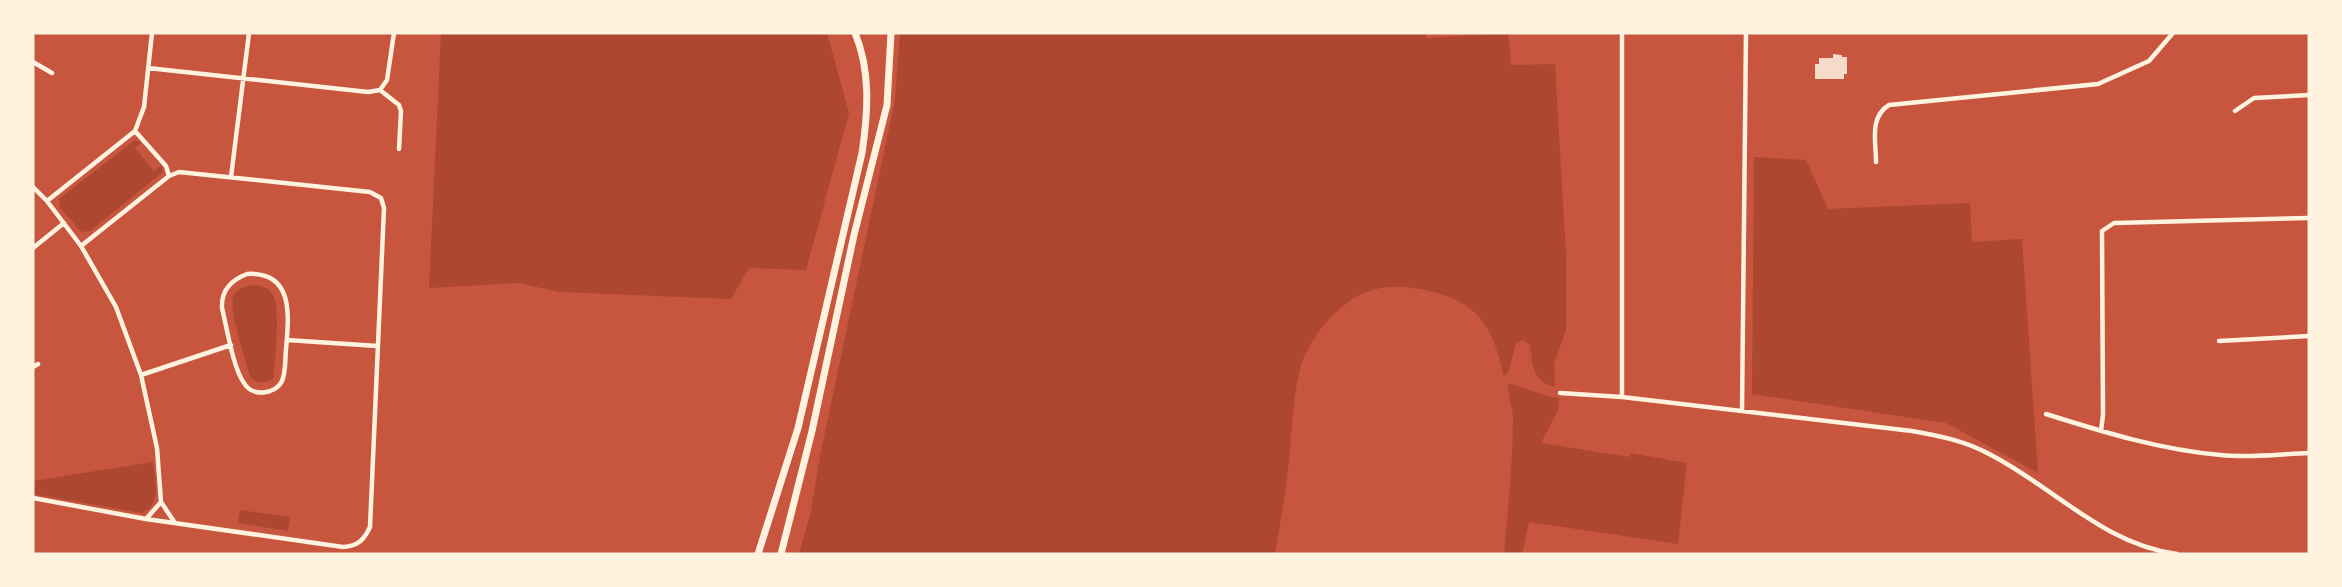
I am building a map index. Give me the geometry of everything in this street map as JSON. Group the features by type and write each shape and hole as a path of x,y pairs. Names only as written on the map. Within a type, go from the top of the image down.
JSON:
{"main road":[{"path":"758,554 798,428 862,153 867,120 867,90 860,46 855,33"},
{"path":"781,554 812,431 852,246 887,105 891,33"}],"street":[{"path":"47,201 135,131 144,107 152,33"},
{"path":"231,177 249,33"},
{"path":"148,68 368,92 380,90 387,80 394,33"},
{"path":"1622,33 1622,397"},
{"path":"1742,411 1746,33"},
{"path":"1876,162 1876,120 1880,110 1889,105 2098,84 2149,61 2173,33"},
{"path":"33,62 52,73"},
{"path":"380,90 399,105 401,111 399,149"},
{"path":"2235,111 2254,98 2309,95"},
{"path":"135,131 166,166 170,176"},
{"path":"33,498 146,519 343,547 354,546 363,540 370,527 384,208 381,198 370,192 187,172 170,176 81,246"},
{"path":"33,187 47,201 81,246 116,307 141,375 157,448 161,502 175,523"},
{"path":"2100,431 2103,415 2102,231 2114,223 2309,218"},
{"path":"33,248 64,223"},
{"path":"247,274 268,276 282,289 287,301 287,340 283,379 276,388 262,393 253,392 242,381 231,345 222,302 232,282 247,274"},
{"path":"2219,341 2309,336"},
{"path":"287,340 377,346"},
{"path":"141,375 231,345"},
{"path":"1560,393 1622,397 1912,431 1961,442 1993,455 2109,531 2146,548 2177,554"},
{"path":"2046,414 2100,431 2172,448 2220,455 2309,453"},
{"path":"146,519 161,502"}],"shaded area":[{"path":"441,33 827,33 849,113 806,270 749,268 731,299 560,292 518,283 429,288"},
{"path":"900,33 1426,33 1427,38 1508,33 1511,65 1555,64 1566,254 1566,330 1554,363 1555,387 1548,385 1538,377 1533,366 1530,345 1523,340 1516,343 1509,370 1504,377 1490,333 1475,312 1464,304 1450,297 1417,288 1387,287 1373,290 1348,302 1336,312 1316,336 1303,360 1295,397 1287,479 1275,554 799,554 810,515 820,456 895,100"},
{"path":"135,140 141,143 135,148 154,171 161,166 163,172 90,231 81,232 60,207 59,199"},
{"path":"1754,157 1806,160 1828,209 1970,203 1972,242 2022,239 2038,473 1946,423 1752,394"},
{"path":"254,285 270,292 274,297 277,312 273,379 263,382 255,381 250,376 233,312 234,295 242,288"},
{"path":"1508,385 1559,398 1558,410 1541,443 1629,457 1630,453 1687,463 1678,544 1529,522 1522,554 1504,554 1512,451 1513,417"},
{"path":"153,462 156,483 155,498 148,509 142,513 33,494 33,481"},
{"path":"240,510 290,517 288,531 238,523"}],"building":[{"path":"1833,54 1847,57 1847,74 1844,74 1844,79 1815,79 1815,64 1819,64 1819,58 1833,58"}]}
